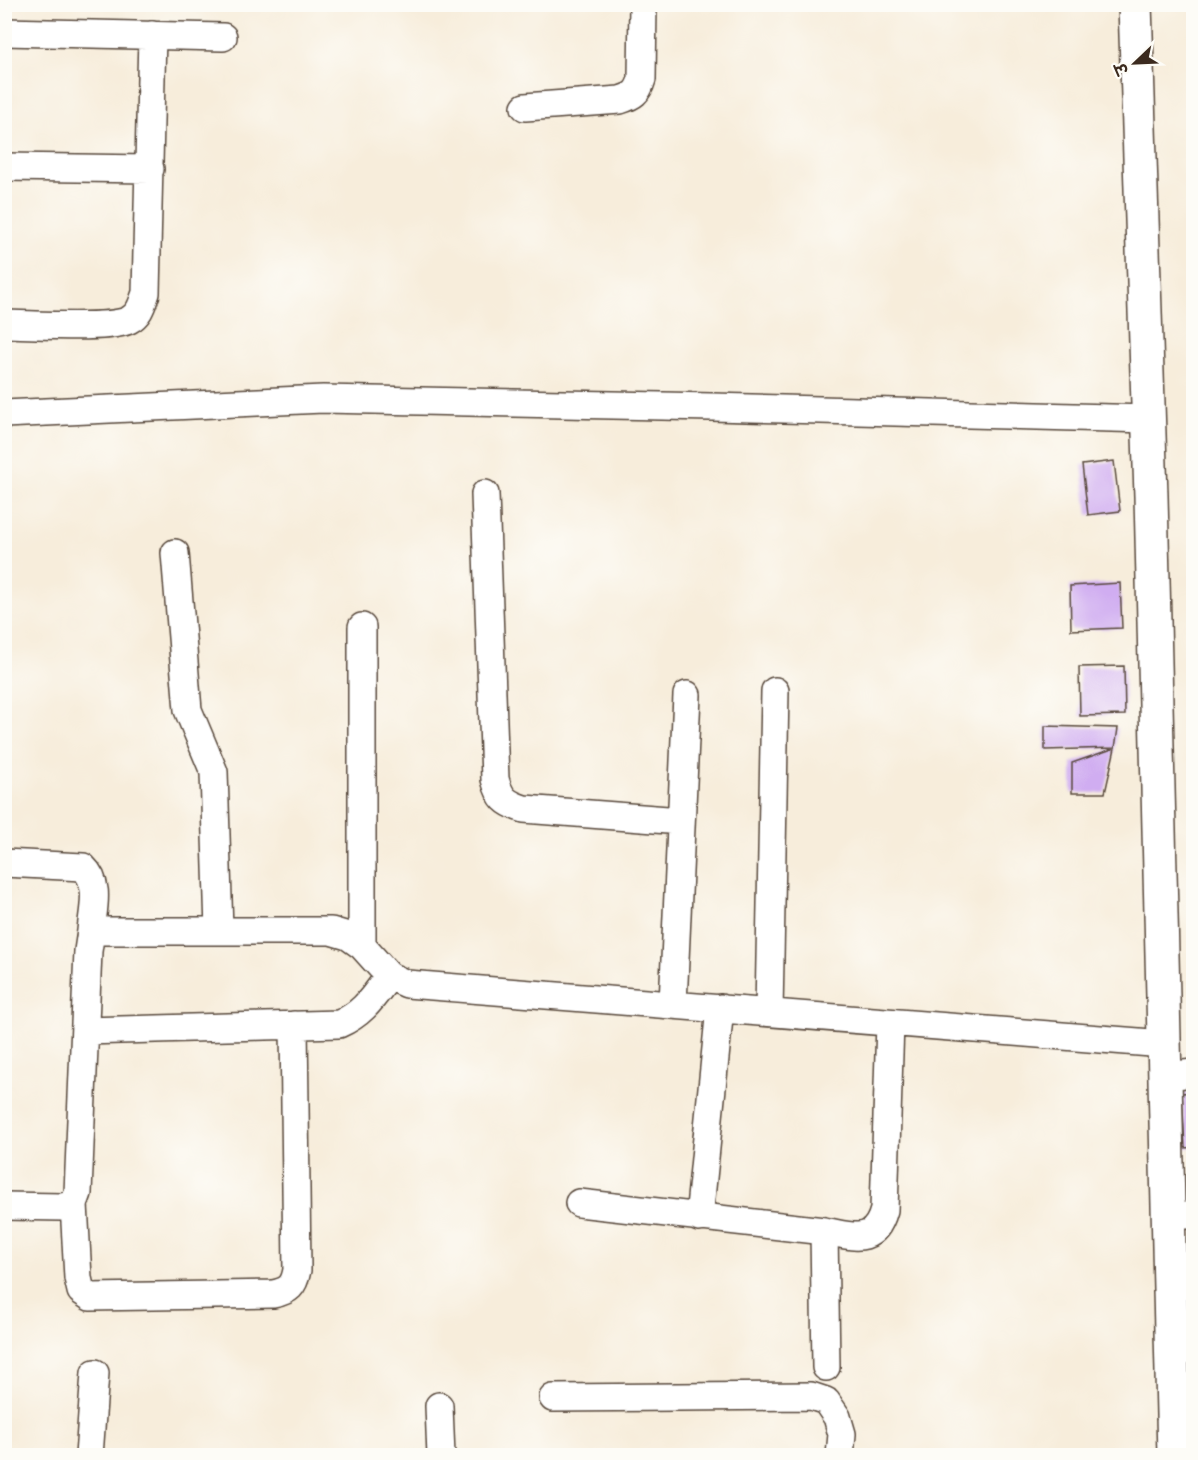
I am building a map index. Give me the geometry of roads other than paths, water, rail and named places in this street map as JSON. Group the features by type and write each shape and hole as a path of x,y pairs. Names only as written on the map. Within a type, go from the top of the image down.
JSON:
{"street":[{"path":"525,107 620,100 631,97 639,91 642,80 643,4"},
{"path":"1135,4 1181,1215 1182,1332 1174,1455"},
{"path":"4,32 223,37"},
{"path":"4,324 112,325 129,319 140,310 146,293 152,35"},
{"path":"4,167 150,169"},
{"path":"4,414 323,399 665,405 1149,419"},
{"path":"485,494 495,778 499,792 509,805 524,809 681,821"},
{"path":"175,553 188,710 214,772 219,930"},
{"path":"362,946 363,627"},
{"path":"769,1012 775,691"},
{"path":"673,1004 687,695"},
{"path":"4,863 83,867 92,875 95,890 88,951 78,1193 74,1204 78,1278 81,1291 90,1297 273,1294 287,1292 295,1283 297,1270 294,1025"},
{"path":"91,931 331,931 348,936 362,946 389,976 407,984 890,1023 1174,1064"},
{"path":"85,1031 339,1024 364,1009 389,976"},
{"path":"699,1218 720,1008"},
{"path":"579,1203 824,1231 858,1237 873,1232 880,1224 884,1210 890,1023"},
{"path":"4,1206 62,1207 74,1204"},
{"path":"824,1231 826,1367"},
{"path":"88,1455 95,1373"},
{"path":"553,1398 811,1396 826,1401 837,1417 842,1434 840,1455"},
{"path":"439,1406 441,1455"}]}
